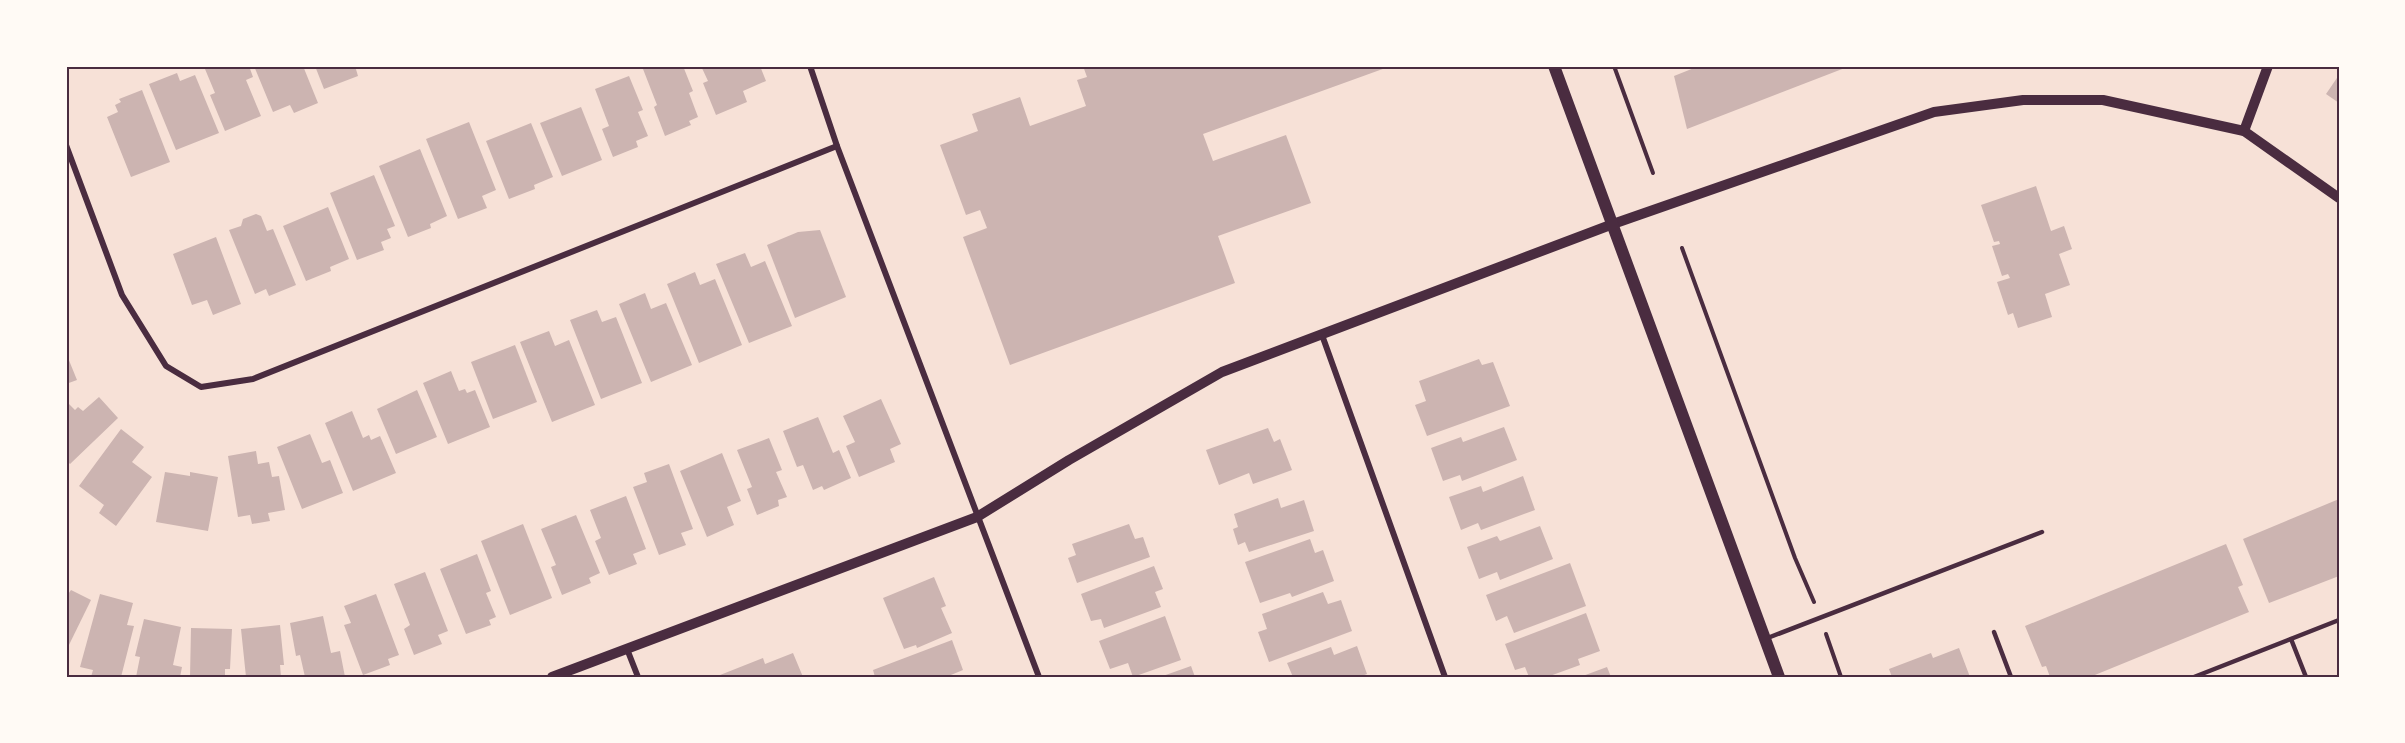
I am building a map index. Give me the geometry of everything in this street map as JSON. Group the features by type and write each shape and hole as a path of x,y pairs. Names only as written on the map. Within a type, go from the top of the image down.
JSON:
{"main road":[{"path":"1554,66 1779,677"}],"street":[{"path":"810,66 837,146 1039,677"},
{"path":"2244,131 2268,66"},
{"path":"552,677 977,517 1069,460 1222,372 1613,224 1934,112 2023,100 2103,100 2244,131 2339,198"},
{"path":"66,145 122,295 166,366 201,387 253,379 837,146"},
{"path":"1322,335 1444,677"},
{"path":"627,648 638,677"}],"lane":[{"path":"1765,639 2042,532"},
{"path":"2194,677 2339,620"},
{"path":"1994,632 2011,677"},
{"path":"2291,639 2306,677"}],"path":[{"path":"1614,66 1653,173"},
{"path":"1682,248 1841,677"}],"building":[{"path":"212,66 249,66 253,77 246,80 261,116 225,131 210,95 215,93 205,69"},
{"path":"254,66 303,66 318,103 294,113 290,105 273,112"},
{"path":"315,66 355,66 358,76 324,89"},
{"path":"651,66 683,66 693,91 689,93 698,117 689,121 691,125 665,136 654,107 657,105 643,69"},
{"path":"701,66 760,66 766,81 743,91 747,102 716,115 703,83 708,81"},
{"path":"1083,66 1391,66 1203,134 1213,161 1286,135 1311,203 1218,236 1235,283 1010,365 963,237 987,228 980,210 966,215 940,145 978,131 972,114 1020,97 1030,126 1086,106 1077,80 1087,77"},
{"path":"1699,66 1850,66 1687,129 1674,76"},
{"path":"177,73 180,81 195,75 219,133 176,150 149,84"},
{"path":"2339,75 2339,103 2326,94"},
{"path":"629,76 643,110 638,112 648,136 636,141 638,147 613,157 602,129 609,126 595,89"},
{"path":"142,90 170,162 131,177 107,117 118,112 115,105 121,102 119,99"},
{"path":"581,107 602,160 562,176 540,123"},
{"path":"469,122 496,190 482,196 487,208 458,219 426,139"},
{"path":"531,123 553,177 534,185 535,189 509,199 486,141"},
{"path":"420,149 447,216 430,224 431,228 408,237 379,166"},
{"path":"374,175 395,226 387,229 391,238 381,242 384,250 357,260 330,193"},
{"path":"2036,186 2051,231 2064,226 2072,249 2059,254 2070,285 2045,294 2052,317 2018,328 2013,313 2008,315 1997,282 2010,278 2008,274 2002,276 1992,246 2000,244 1999,241 1994,242 1981,205"},
{"path":"328,207 349,259 330,267 331,271 306,281 283,226"},
{"path":"256,214 261,216 267,231 273,229 296,285 269,296 266,289 255,294 229,230 241,226 243,219"},
{"path":"820,230 846,297 795,318 767,245 798,232"},
{"path":"216,237 241,304 213,315 207,300 192,305 173,254"},
{"path":"745,253 751,267 765,261 792,326 749,343 716,264"},
{"path":"695,272 700,285 715,279 742,345 699,363 667,284"},
{"path":"645,293 651,309 666,303 692,365 651,382 619,304"},
{"path":"597,310 602,322 616,317 642,383 601,399 570,320"},
{"path":"549,331 555,346 569,340 595,405 552,422 520,342"},
{"path":"515,345 537,402 493,419 471,362"},
{"path":"66,353 77,380 66,384"},
{"path":"1479,359 1482,365 1493,362 1510,406 1427,436 1415,405 1426,401 1419,381"},
{"path":"451,371 459,391 465,389 467,393 475,390 490,427 448,444 423,383"},
{"path":"417,390 437,437 396,454 377,409"},
{"path":"99,397 118,418 70,464 66,460 66,401 75,410 78,407 83,411"},
{"path":"881,399 901,444 890,449 895,462 859,477 846,446 855,442 843,416"},
{"path":"352,411 363,438 369,435 371,440 380,436 396,473 353,491 325,423"},
{"path":"818,417 833,453 839,450 851,478 824,490 822,486 813,490 803,465 797,467 783,431"},
{"path":"1504,427 1517,460 1462,481 1460,475 1443,481 1431,448 1461,437 1463,442"},
{"path":"1268,428 1274,442 1280,439 1292,470 1253,484 1249,473 1219,485 1206,450"},
{"path":"121,429 144,447 132,462 152,477 116,526 99,513 104,505 79,486"},
{"path":"310,434 322,463 330,460 343,493 302,509 277,447"},
{"path":"769,438 782,470 776,472 787,497 778,500 779,506 757,515 747,489 752,487 737,450"},
{"path":"256,451 258,464 269,462 272,477 279,476 285,510 268,513 270,521 252,524 250,515 238,517 228,456"},
{"path":"722,453 741,501 727,507 734,525 707,537 680,471"},
{"path":"669,464 693,529 681,533 686,545 659,555 633,487 647,482 644,473"},
{"path":"165,472 190,476 190,472 218,477 208,531 156,522"},
{"path":"1523,476 1535,510 1481,530 1478,523 1461,530 1449,497 1481,486 1483,492"},
{"path":"626,496 646,549 633,554 637,564 609,575 595,541 601,538 590,510"},
{"path":"1278,498 1281,508 1304,500 1314,531 1249,552 1245,542 1238,545 1233,529 1238,527 1234,514"},
{"path":"2339,499 2339,576 2269,603 2243,539"},
{"path":"576,515 600,573 589,578 591,583 562,595 551,567 556,565 541,529"},
{"path":"523,524 552,598 510,615 481,541"},
{"path":"1129,524 1135,539 1143,537 1150,557 1077,583 1068,558 1076,555 1072,544"},
{"path":"1540,526 1553,559 1500,580 1497,572 1479,579 1467,547 1497,536 1500,541"},
{"path":"1310,539 1315,553 1323,550 1334,581 1292,597 1290,593 1260,603 1245,562"},
{"path":"2226,544 2243,585 2238,587 2249,612 2090,677 2050,677 2046,666 2042,667 2025,626"},
{"path":"477,554 491,591 486,593 496,617 489,620 491,625 466,634 440,569"},
{"path":"1570,563 1586,606 1514,633 1507,616 1496,621 1486,595"},
{"path":"1154,566 1163,589 1155,592 1161,607 1104,628 1101,619 1091,621 1081,594"},
{"path":"425,572 448,631 438,635 442,644 414,655 404,629 410,625 394,584"},
{"path":"934,577 946,606 941,608 952,633 917,648 916,645 904,649 883,598"},
{"path":"71,590 91,600 66,651 66,597"},
{"path":"1323,592 1328,604 1341,600 1352,631 1269,662 1258,632 1267,629 1262,614"},
{"path":"100,594 133,603 127,625 134,626 121,677 91,677 93,670 80,667"},
{"path":"376,594 399,655 388,659 390,665 363,675 344,625 351,623 344,606"},
{"path":"1586,613 1600,651 1578,659 1580,665 1547,677 1529,677 1525,667 1515,670 1505,644"},
{"path":"323,616 331,653 340,651 345,677 305,677 300,655 296,656 290,623"},
{"path":"1165,616 1181,660 1133,677 1128,663 1110,669 1099,641"},
{"path":"144,619 181,627 173,665 182,667 180,677 136,677 140,657 135,656"},
{"path":"280,625 284,665 280,665 281,677 246,677 241,629"},
{"path":"191,628 232,629 230,669 225,669 225,677 190,677"},
{"path":"952,640 963,670 946,677 875,677 873,670"},
{"path":"1357,646 1367,674 1359,677 1293,677 1287,663 1331,647 1334,655"},
{"path":"1959,648 1970,677 1892,677 1889,669 1931,653 1933,658"},
{"path":"793,653 803,677 715,677 763,658 765,664"},
{"path":"1191,666 1195,677 1160,677"},
{"path":"1607,667 1611,677 1580,677"}]}
